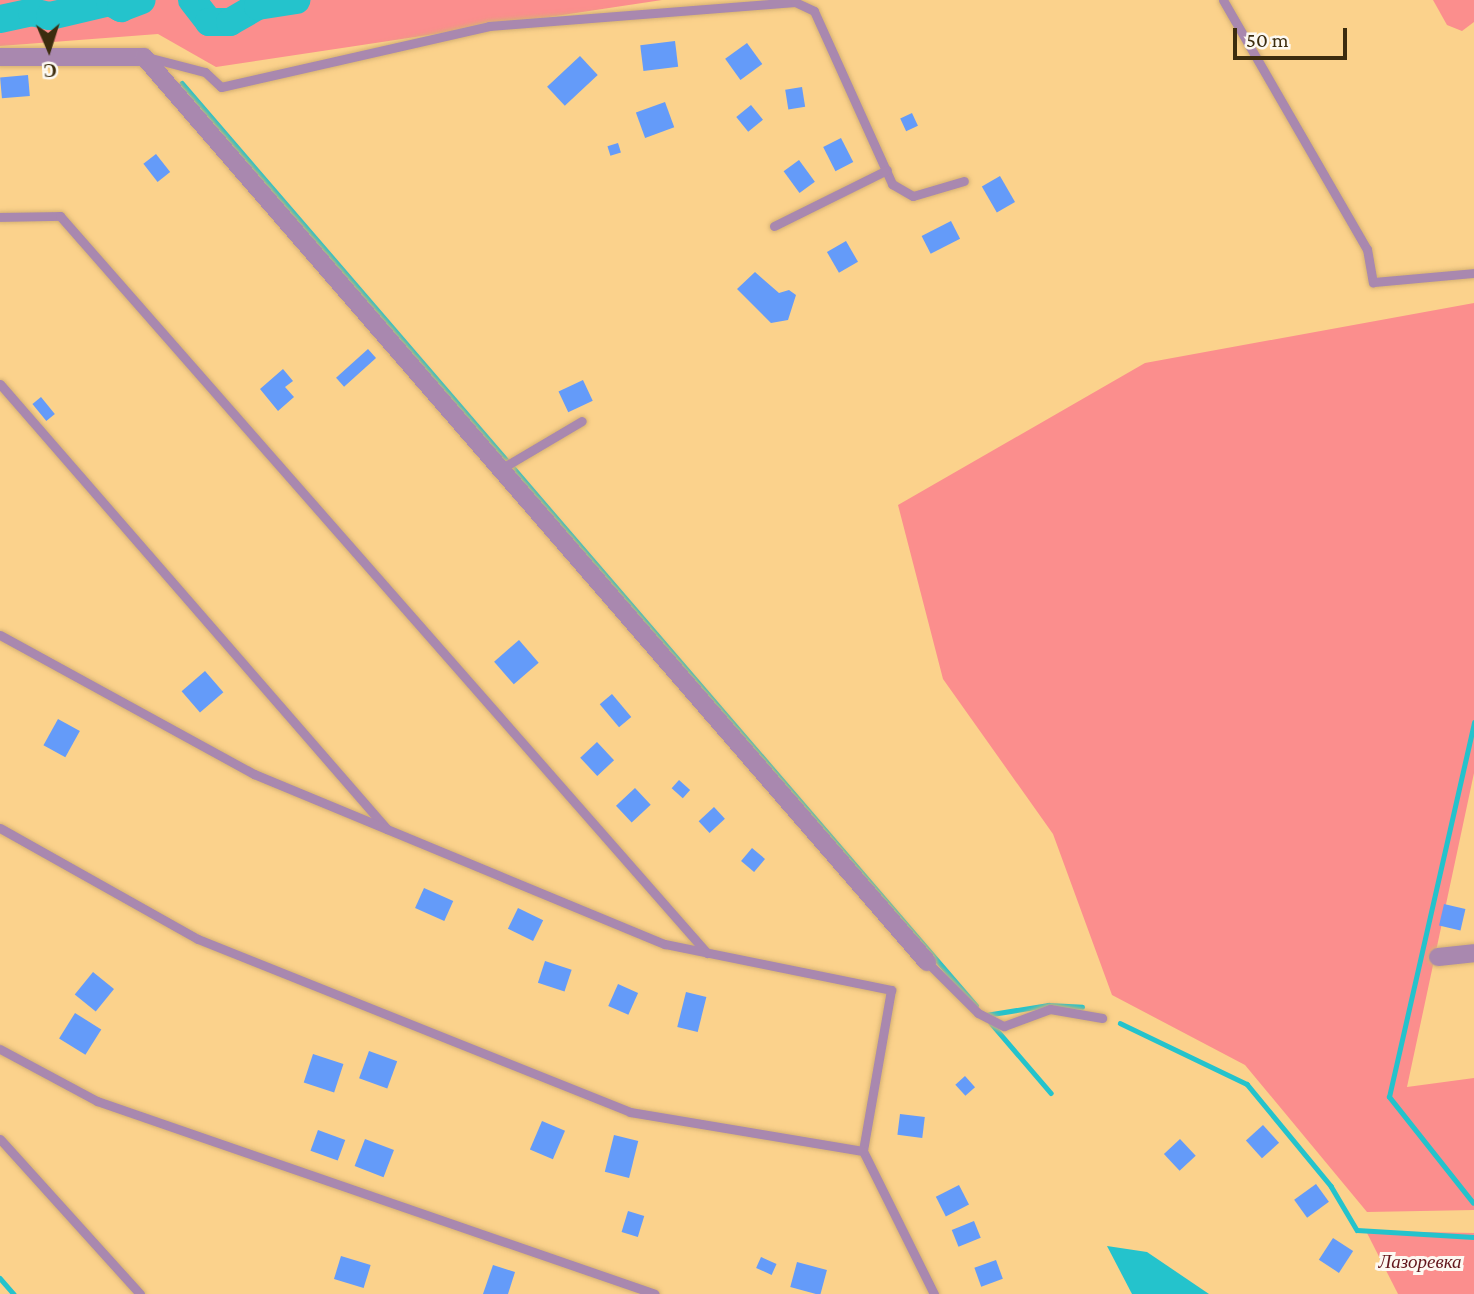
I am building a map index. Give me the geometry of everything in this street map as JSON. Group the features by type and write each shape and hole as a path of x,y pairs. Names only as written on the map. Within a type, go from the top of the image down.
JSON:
{"street":[{"path":"0,57 144,57 497,471 927,962"},
{"path":"1438,957 1474,953"}],"lane":[{"path":"1223,0 1367,248 1373,282 1474,273"},
{"path":"144,57 205,72 221,87 489,26 796,2 814,11 887,170 903,195 964,181"},
{"path":"774,226 887,170"},
{"path":"0,217 60,216 707,953"},
{"path":"0,384 389,831"},
{"path":"497,471 582,421"},
{"path":"0,635 254,774 665,944 891,990 863,1151 934,1294"},
{"path":"0,828 198,939 630,1112 863,1151"},
{"path":"927,962 978,1013 1004,1026 1050,1009 1102,1018"},
{"path":"0,1049 97,1101 655,1294"},
{"path":"0,1139 140,1294"}],"green space":[{"path":"0,0 662,0 216,67 158,34 0,46"},
{"path":"1433,0 1474,0 1474,22 1462,31 1447,25"},
{"path":"1474,303 1474,773 1407,1087 1474,1078 1474,1210 1367,1212 1245,1065 1112,995 1053,834 943,679 898,505 1145,363"},
{"name":"Лазоревка","path":"1366,1231 1474,1233 1474,1294 1398,1294"}],"water":[{"path":"1107,1246 1147,1252 1209,1294 1132,1294"}],"building":[{"path":"675,41 678,67 643,71 640,45"},
{"path":"747,43 762,64 740,80 725,59"},
{"path":"580,56 598,75 565,106 547,87"},
{"path":"28,75 30,96 2,98 0,77"},
{"path":"802,87 805,107 788,109 785,90"},
{"path":"665,102 674,127 645,138 636,113"},
{"path":"751,105 763,120 748,132 736,117"},
{"path":"912,113 918,126 906,131 900,118"},
{"path":"841,138 853,162 835,171 823,147"},
{"path":"618,143 621,153 610,156 607,146"},
{"path":"156,154 170,172 158,182 143,164"},
{"path":"799,160 815,182 799,193 784,171"},
{"path":"1000,176 1015,202 997,212 982,186"},
{"path":"951,221 960,239 931,254 922,236"},
{"path":"846,241 858,262 839,273 827,252"},
{"path":"755,272 779,293 789,290 796,295 788,320 771,323 737,289"},
{"path":"368,349 376,358 344,387 336,378"},
{"path":"283,369 293,381 285,387 294,397 278,411 260,389"},
{"path":"583,380 593,401 568,412 559,391"},
{"path":"41,397 55,414 46,421 32,404"},
{"path":"519,640 539,663 514,684 494,662"},
{"path":"205,671 223,692 200,712 182,691"},
{"path":"612,694 631,717 619,727 600,704"},
{"path":"58,719 80,731 65,757 43,745"},
{"path":"597,742 614,760 597,776 580,758"},
{"path":"679,780 690,790 683,798 672,788"},
{"path":"635,788 651,805 632,823 616,806"},
{"path":"714,807 725,819 710,833 699,821"},
{"path":"752,848 765,859 754,872 741,861"},
{"path":"424,888 453,901 444,921 415,908"},
{"path":"1444,904 1465,909 1460,930 1439,925"},
{"path":"518,908 543,920 533,941 508,929"},
{"path":"545,961 572,970 565,992 538,983"},
{"path":"93,972 114,989 96,1012 75,995"},
{"path":"618,984 638,993 628,1015 608,1006"},
{"path":"686,992 706,997 698,1032 677,1027"},
{"path":"75,1013 101,1029 85,1055 59,1038"},
{"path":"369,1051 397,1061 387,1089 359,1078"},
{"path":"313,1054 343,1064 334,1092 304,1083"},
{"path":"965,1076 975,1087 965,1096 955,1085"},
{"path":"900,1114 925,1117 922,1138 897,1135"},
{"path":"542,1121 565,1131 553,1159 530,1150"},
{"path":"1263,1125 1279,1143 1262,1158 1246,1140"},
{"path":"318,1130 345,1140 338,1161 310,1151"},
{"path":"614,1135 638,1141 629,1178 605,1172"},
{"path":"365,1139 394,1150 384,1177 355,1166"},
{"path":"1180,1139 1196,1156 1180,1171 1164,1154"},
{"path":"1316,1184 1329,1202 1307,1218 1294,1200"},
{"path":"959,1185 969,1205 946,1216 936,1197"},
{"path":"628,1211 644,1216 638,1237 622,1232"},
{"path":"974,1221 981,1238 958,1247 952,1230"},
{"path":"1333,1238 1353,1251 1339,1273 1319,1260"},
{"path":"341,1256 371,1265 364,1288 334,1279"},
{"path":"761,1257 777,1264 772,1275 756,1268"},
{"path":"996,1260 1003,1279 981,1287 974,1268"},
{"path":"797,1262 827,1270 821,1294 790,1287"},
{"path":"493,1265 515,1272 508,1294 483,1294"}],"waterway":[{"path":"0,19 32,12 50,16 110,2 121,8 142,0"},
{"path":"192,0 209,22 230,22 258,6 297,0"},
{"path":"182,83 976,1005"},
{"path":"1473,1203 1389,1097 1474,723"},
{"path":"986,1015 1048,1005 1082,1007"},
{"path":"991,1023 1051,1093"},
{"path":"1120,1023 1247,1084 1331,1186 1357,1230 1474,1237"},
{"path":"0,1278 14,1294"}]}
